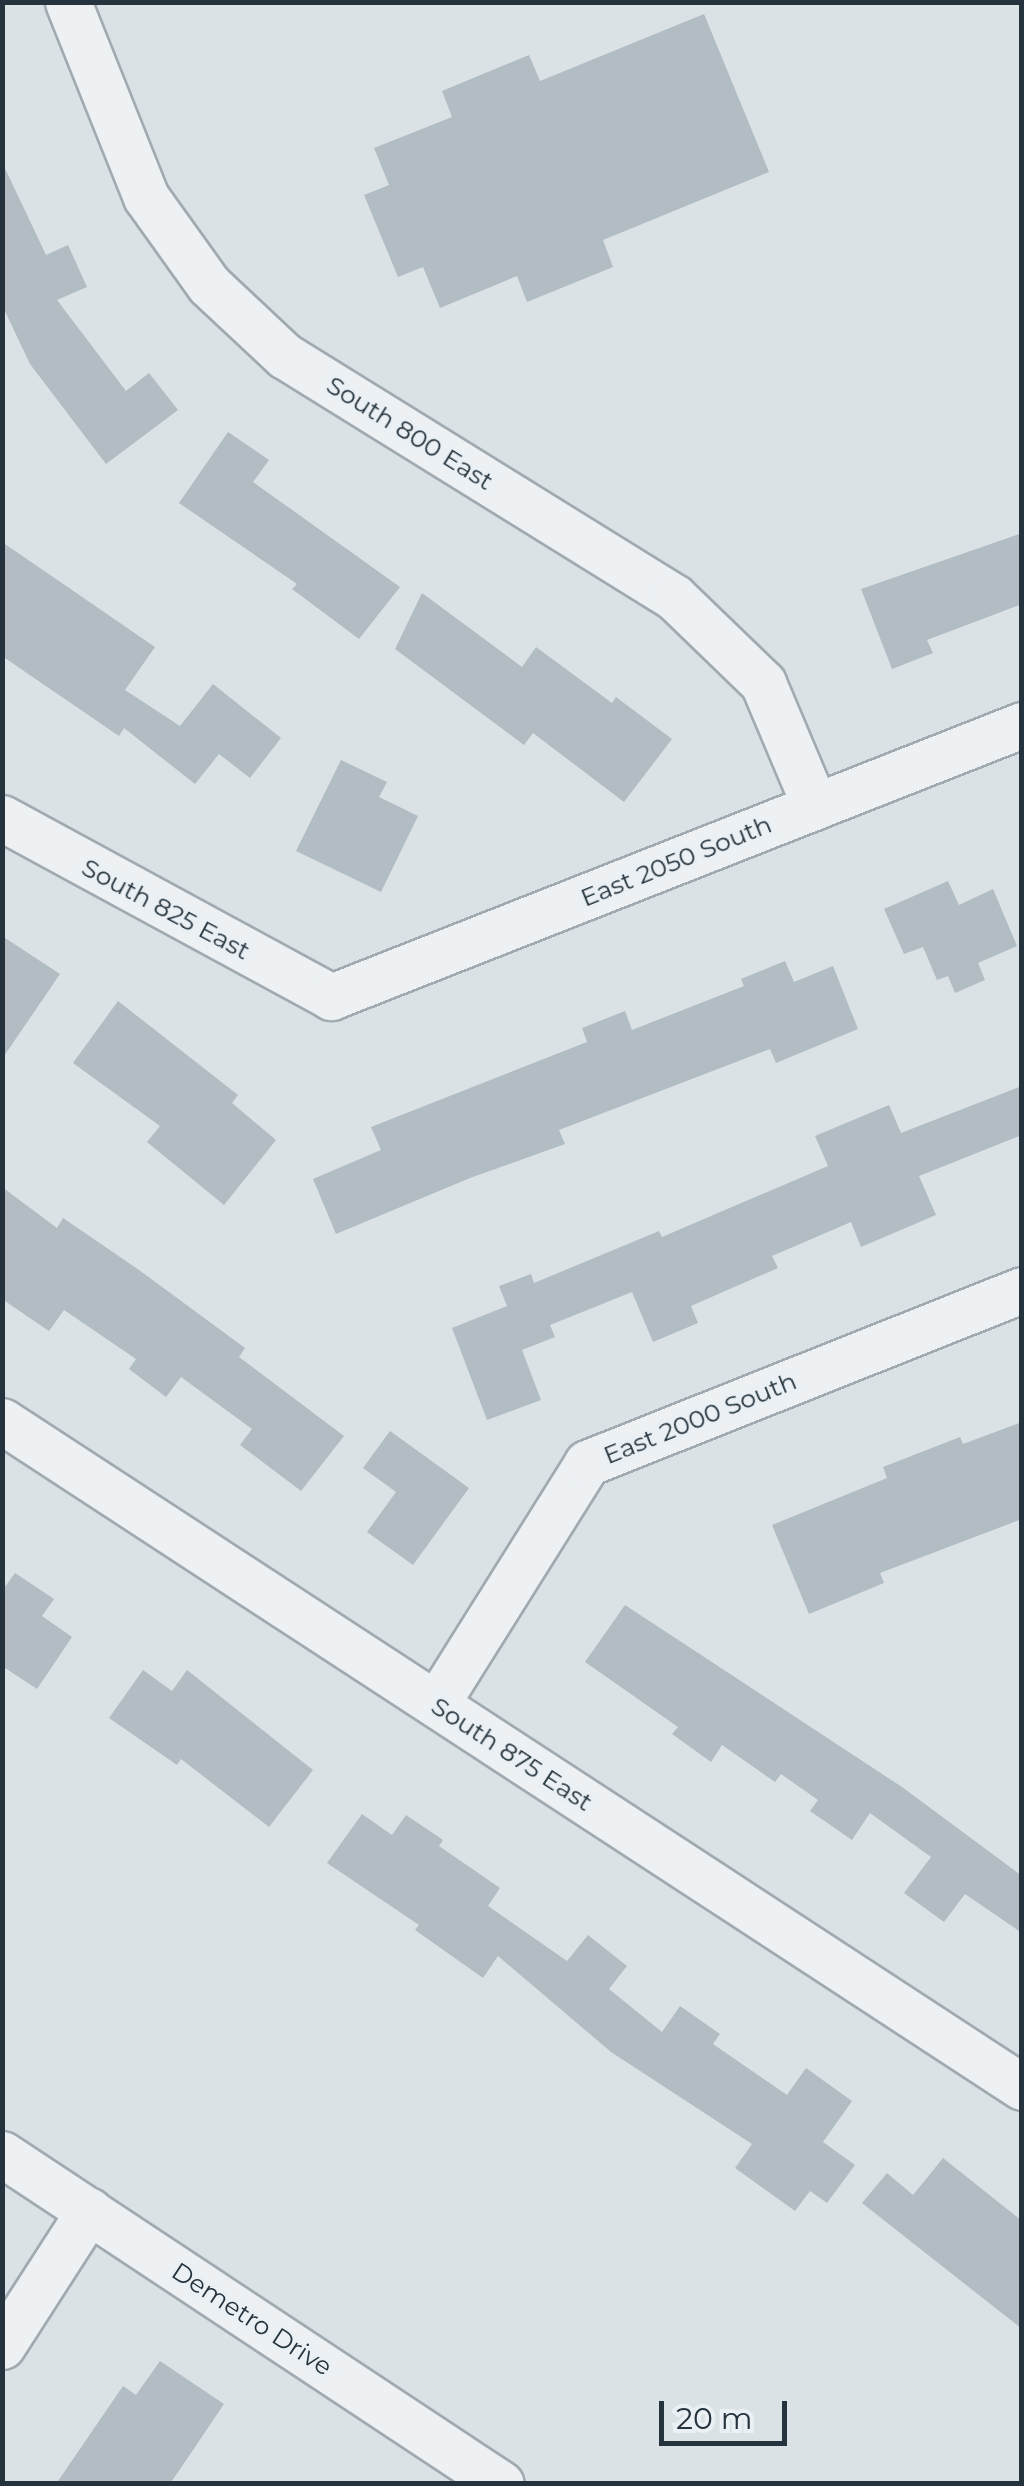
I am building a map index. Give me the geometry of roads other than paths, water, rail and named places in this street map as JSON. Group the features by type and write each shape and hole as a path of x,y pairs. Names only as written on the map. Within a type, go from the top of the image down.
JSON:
{"street":[{"name":"South 800 East","path":"68,2 146,197 209,285 285,356 674,597 763,684 815,806"},
{"name":"East 2050 South","path":"331,997 1022,724"},
{"name":"South 825 East","path":"2,818 331,997"},
{"name":"East 2000 South","path":"436,1704 587,1463 1022,1290"},
{"name":"South 875 East","path":"2,1420 1022,2087"},
{"name":"Demetro Drive","path":"2,2154 501,2484"},
{"path":"2,2346 88,2211"}]}
